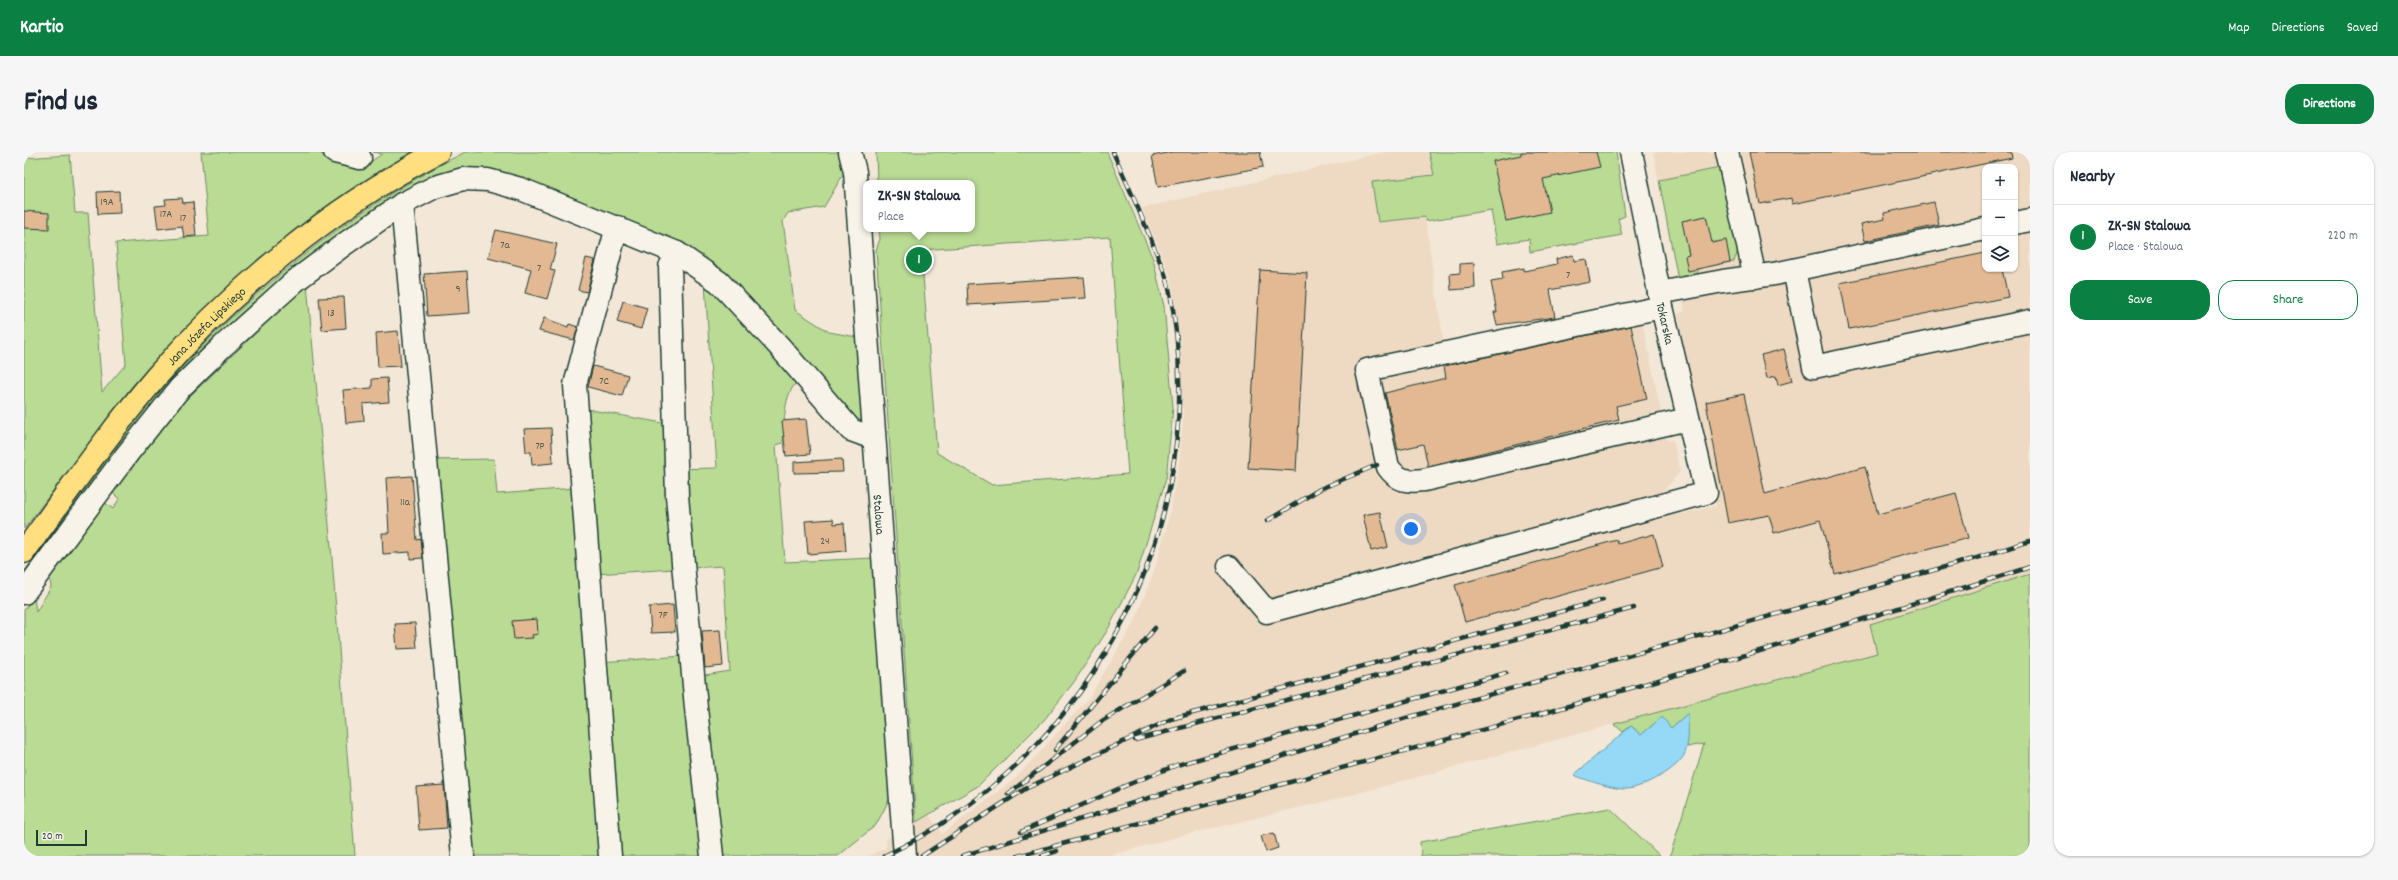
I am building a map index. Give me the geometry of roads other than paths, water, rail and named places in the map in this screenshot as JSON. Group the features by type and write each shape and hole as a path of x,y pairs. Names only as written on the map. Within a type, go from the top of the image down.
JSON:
{"main road":[{"name":"Jana Józefa Lipskiego","path":"24,552 136,402 176,355 221,310 282,257 331,219 404,171 438,152"}],"street":[{"path":"335,152 360,158"},
{"name":"Tokarska","path":"1229,568 1267,612 1706,493 1661,300 1631,152"},
{"path":"1727,152 1755,277"},
{"name":"Stalowa","path":"854,159 904,856"},
{"path":"24,594 128,453 180,388 258,313 296,281 402,204 448,183 463,179 480,179 504,184 546,198 676,253 719,282 779,346 851,430 873,438"},
{"path":"402,204 463,856"},
{"path":"2018,222 2030,220"},
{"path":"610,856 575,384 617,227"},
{"path":"1688,419 1424,480 1408,482 1395,477 1388,467 1367,370 1755,277 1982,230"},
{"path":"676,253 670,267 677,496 696,708 712,856"},
{"path":"1794,270 1814,367 2030,321"}],"water":[{"path":"1688,713 1687,748 1682,759 1669,771 1651,781 1634,788 1622,789 1593,782 1574,775 1631,726 1641,735 1662,717 1671,728"}],"railway":[{"path":"884,856 959,812 1025,756 1081,691 1125,618 1156,539 1175,455 1179,370 1167,279 1141,214 1113,152"},
{"path":"1267,521 1320,489 1377,465"},
{"path":"962,856 1406,718 1977,558 2030,541"},
{"path":"1018,856 1544,713 1777,646 2030,567"},
{"path":"922,856 1025,789 1171,719 1603,600"},
{"path":"1135,740 1634,608"},
{"path":"1055,750 1155,628"},
{"path":"1008,794 1102,721 1184,671"},
{"path":"1021,832 1127,785 1177,765 1506,673"},
{"path":"1042,856 1057,851"}],"place":[{"name":"ZK-SN Stalowa","path":"919,260"}]}
